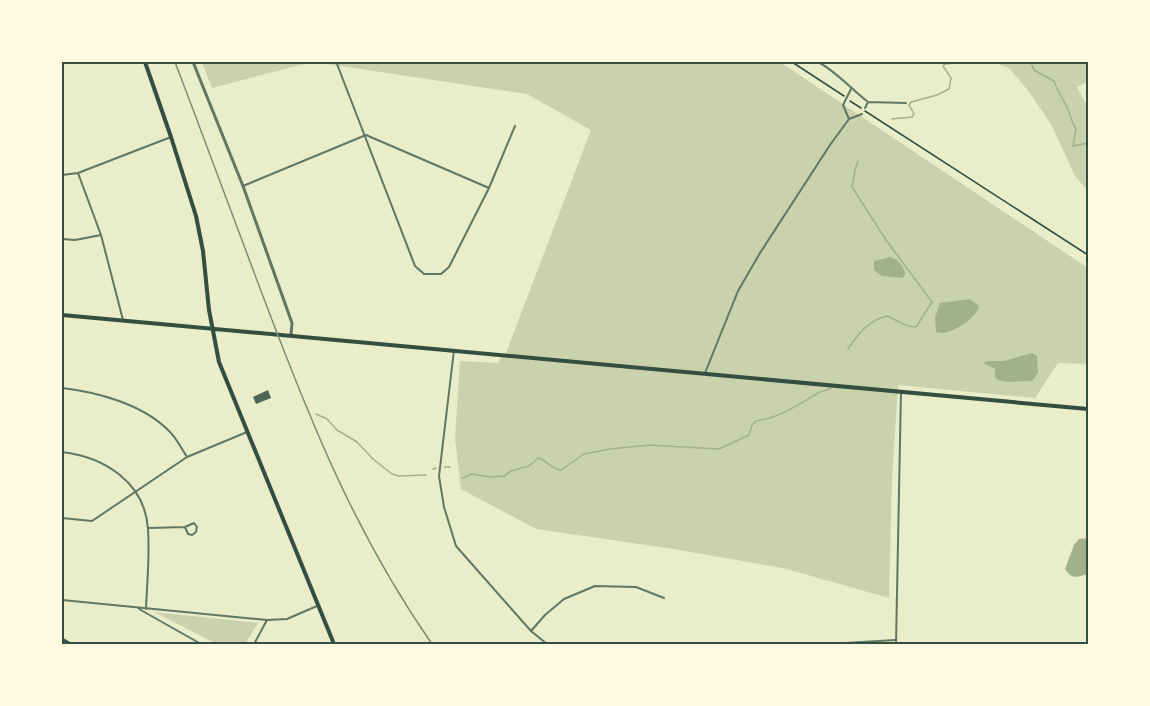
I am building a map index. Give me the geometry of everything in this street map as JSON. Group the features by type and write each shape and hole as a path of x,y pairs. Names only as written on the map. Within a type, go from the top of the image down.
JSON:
{"highway":[{"path":"62,640 69,645"}],"main road":[{"path":"145,62 196,216 219,362 334,645"},
{"path":"62,315 1089,409"}],"street":[{"path":"193,62 243,186 292,323 291,335"},
{"path":"818,62 834,71 851,89 868,102 906,103"},
{"path":"337,64 415,266 424,274 441,274 449,267 489,188 515,126"},
{"path":"849,119 843,105 851,89"},
{"path":"865,108 868,102"},
{"path":"705,373 738,291 814,168 849,119 862,114"},
{"path":"243,186 366,135 489,188"},
{"path":"62,175 78,173 171,137"},
{"path":"78,173 102,235 123,320"},
{"path":"62,239 75,240 102,235"},
{"path":"454,350 439,476 444,507 456,546 531,631 547,645"},
{"path":"62,388 83,390 113,398 142,412 168,430 187,457"},
{"path":"896,645 901,391"},
{"path":"62,518 92,520 187,457 247,432"},
{"path":"62,452 91,457 113,468 135,492 145,512 148,528 146,609"},
{"path":"148,528 185,527"},
{"path":"531,631 564,599 596,586 636,587 664,598"},
{"path":"62,600 267,620 286,619 317,606"},
{"path":"137,608 201,645"},
{"path":"254,645 267,620"},
{"path":"829,645 896,640"}],"path":[{"path":"792,62 1089,255"}],"shaded area":[{"path":"202,62 312,62 212,88"},
{"path":"314,62 780,62 1088,268 1088,364 1058,363 1035,398 898,385 892,480 889,598 783,568 536,529 461,489 455,439 460,361 498,363 503,353 506,353 591,130 527,94"},
{"path":"992,62 1088,62 1088,82 1077,87 1088,105 1088,191 1075,176 1052,126 1030,93 1009,68"},
{"path":"890,257 902,266 905,275 902,278 882,276 874,270 874,261"},
{"path":"970,299 979,306 968,321 948,332 936,332 935,318 940,303"},
{"path":"1032,353 1037,356 1038,373 1032,381 998,380 995,377 995,369 983,363 1004,361"},
{"path":"1088,538 1088,574 1072,576 1065,569 1074,545 1079,539"},
{"path":"154,612 258,623 245,644 217,644"}],"building":[{"path":"268,390 271,398 256,404 253,397"}],"waterway":[{"path":"892,119 912,117 914,114 909,105 911,102 949,89 951,78 943,66 959,62"},
{"path":"1031,62 1034,70 1054,81 1076,129 1073,146 1088,143"},
{"path":"848,349 864,328 887,316 908,326 916,327 932,302 886,240 852,187 858,161"},
{"path":"462,478 472,474 490,477 504,476 511,471 529,466 538,458 561,470 584,454 610,449 649,445 719,449 749,435 756,421 780,414 831,388"},
{"path":"316,414 327,419 337,430 357,442 392,474 426,475"},
{"path":"444,467 450,467"}],"railway":[{"path":"175,62 279,338 335,473 379,559 432,644"}]}
